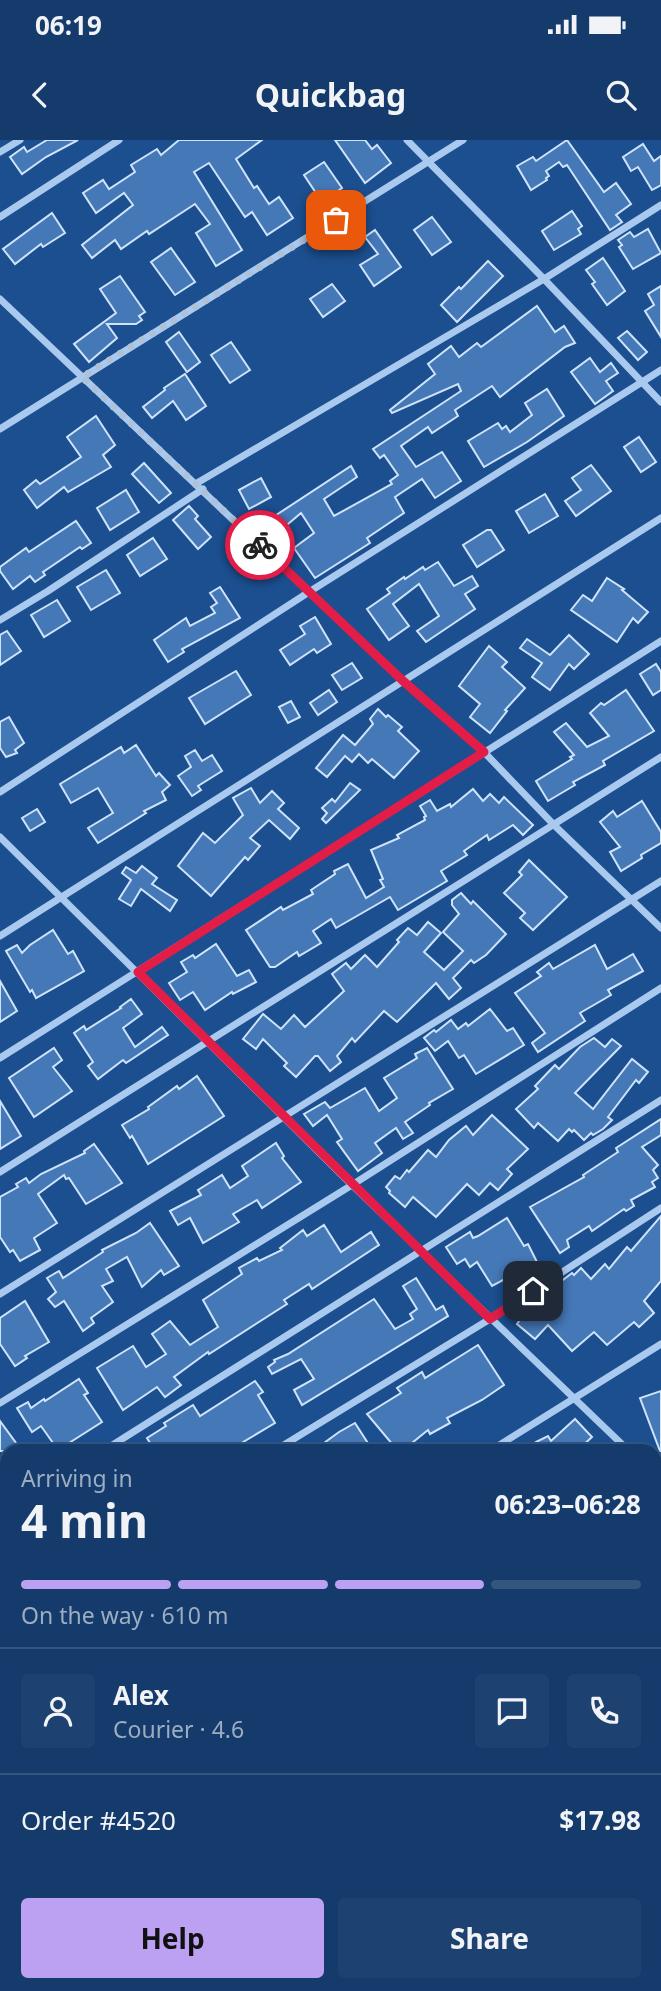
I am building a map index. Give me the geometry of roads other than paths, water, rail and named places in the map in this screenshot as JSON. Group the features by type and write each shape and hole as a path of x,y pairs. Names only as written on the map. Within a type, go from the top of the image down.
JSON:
{"street":[{"path":"0,152 20,140"},
{"path":"0,217 119,140"},
{"path":"407,140 661,402"},
{"path":"0,429 463,140"},
{"path":"0,620 48,592 200,486 544,279 661,205"},
{"path":"0,299 402,680 484,752 554,825 661,928"},
{"path":"0,792 309,592 661,370"},
{"path":"0,936 661,518"},
{"path":"0,1058 661,640"},
{"path":"0,1172 661,757"},
{"path":"0,837 352,1185 622,1444"},
{"path":"0,1294 661,881"},
{"path":"0,1403 352,1185 661,988"},
{"path":"114,1444 661,1100"},
{"path":"285,1444 490,1319 661,1208"},
{"path":"501,1444 661,1344"}]}
